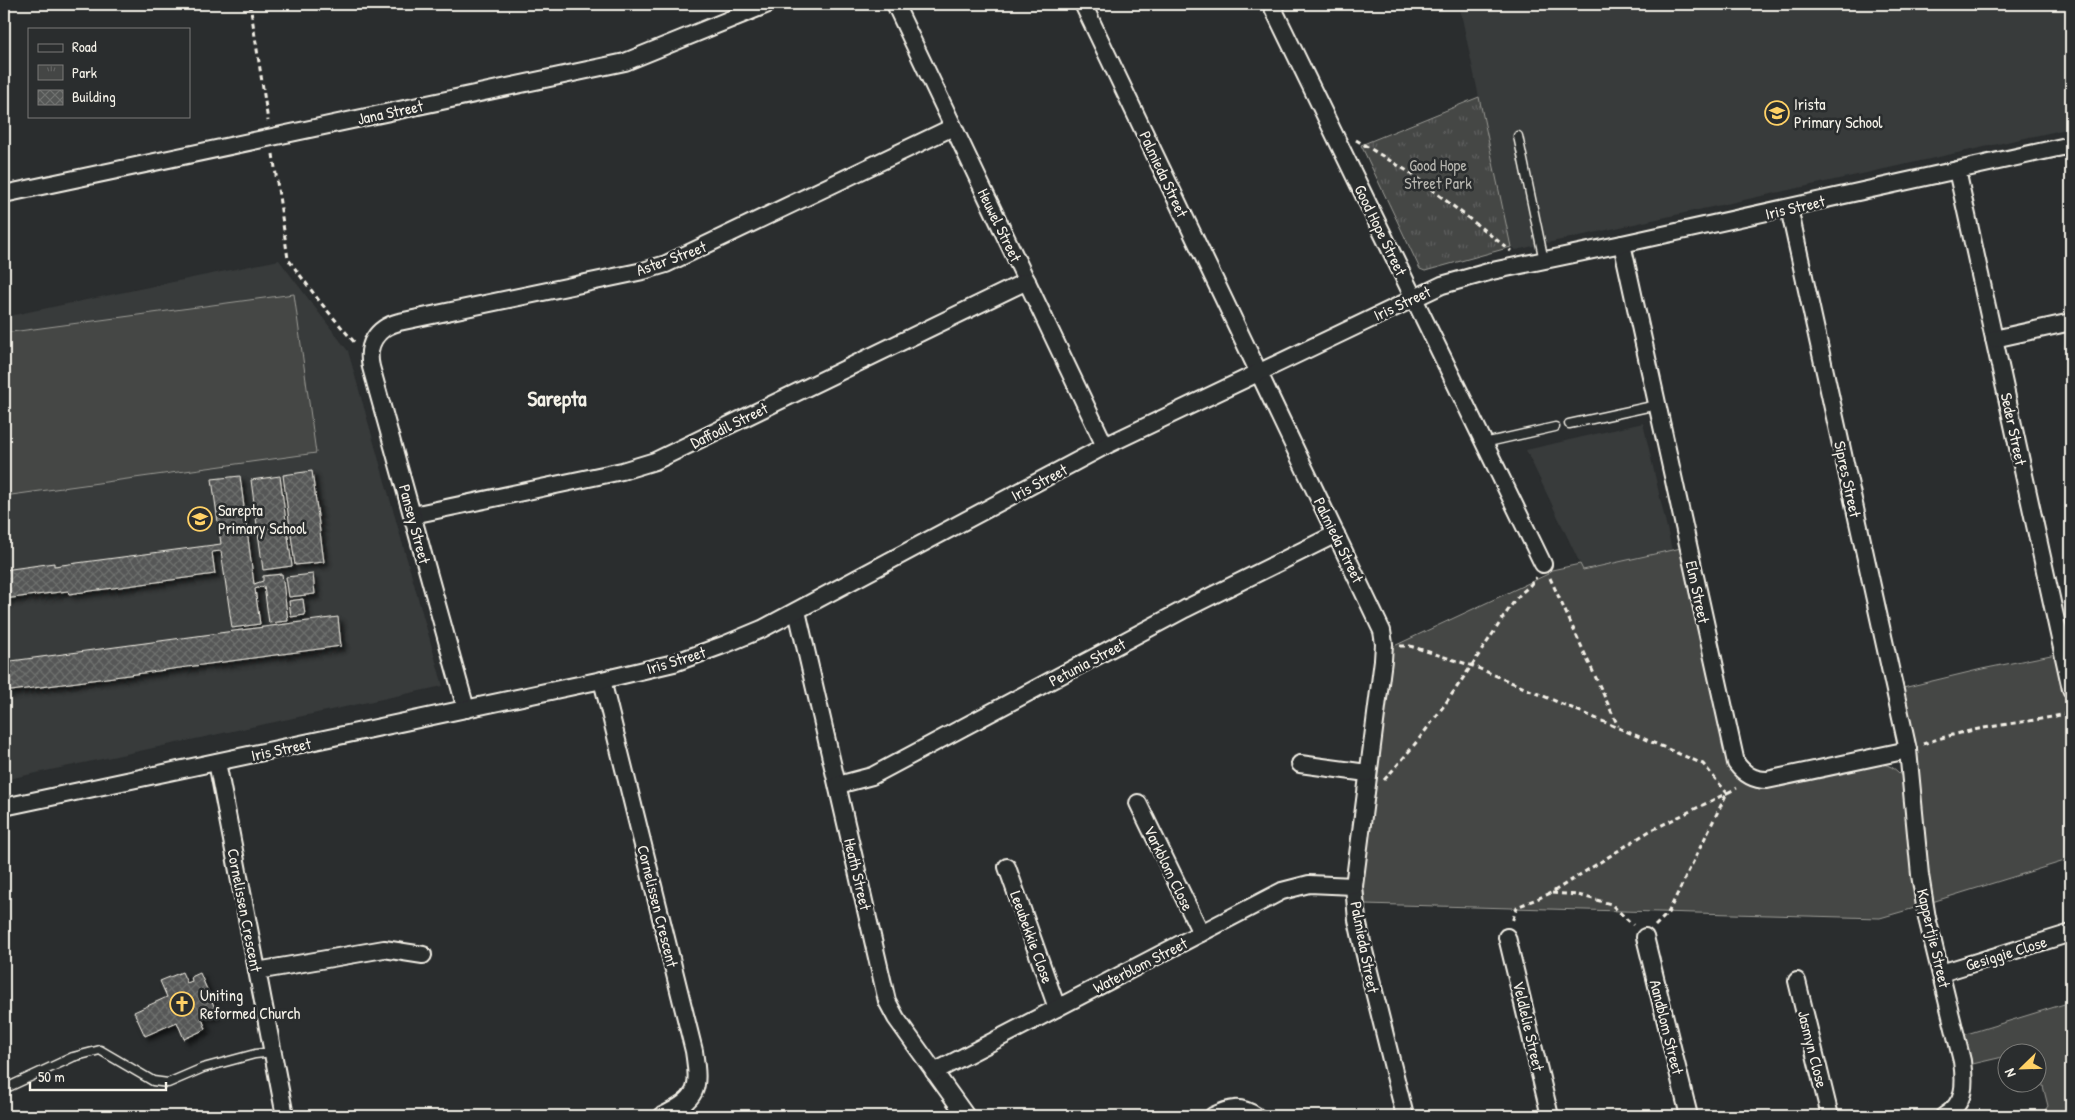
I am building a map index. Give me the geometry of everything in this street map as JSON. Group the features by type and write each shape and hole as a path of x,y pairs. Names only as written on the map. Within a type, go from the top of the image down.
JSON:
{"street":[{"name":"Jana Street","path":"4,194 625,62 768,4"},
{"name":"Heuwel Street","path":"894,4 1105,446"},
{"name":"Palmieda Street","path":"1083,4 1378,620 1384,644 1354,886 1361,938 1405,1116"},
{"name":"Good Hope Street","path":"1271,4 1543,564"},
{"name":"Aster Street","path":"371,347 384,328 391,324 643,271 666,264 953,128"},
{"name":"Iris Street","path":"4,807 674,663 762,629 1105,446 1442,285 1492,270 1544,261 2071,145"},
{"name":"Seder Street","path":"1957,170 2071,689"},
{"name":"Sipres Street","path":"1789,208 1908,750"},
{"name":"Elm Street","path":"1622,244 1734,755 1741,770 1757,779"},
{"name":"Daffodil Street","path":"413,515 622,471 655,460 1027,281"},
{"path":"1994,339 2071,322"},
{"name":"Pansey Street","path":"371,347 371,367 466,709"},
{"name":"Petunia Street","path":"838,785 872,776 1185,609 1336,534"},
{"name":"Heath Street","path":"797,611 887,1001 896,1018 966,1116"},
{"name":"Cornelissen Crescent","path":"602,680 694,1051 697,1070 694,1094 683,1105 662,1116"},
{"path":"1757,779 1767,780 1908,750"},
{"name":"Kappertjie Street","path":"1908,750 1926,918 1962,1061 1965,1082 1958,1105 1944,1116"},
{"name":"Cornelissen Crescent","path":"218,762 285,1116"},
{"path":"1300,764 1367,774"},
{"name":"Varkblom Close","path":"1138,803 1201,934"},
{"name":"Leeubekkie Close","path":"1007,867 1058,1008"},
{"name":"Waterblom Street","path":"934,1072 1290,888 1320,884 1354,886"},
{"name":"Gesiggie Close","path":"1941,973 2071,933"},
{"name":"Veldlelie Street","path":"1507,937 1550,1116"},
{"name":"Aandblom Street","path":"1645,937 1690,1116"},
{"path":"257,971 384,949 423,955"},
{"name":"Jasmyn Close","path":"1797,982 1830,1116"},
{"path":"1213,1116 1235,1108 1248,1111 1256,1116"}],"lane":[{"path":"1518,136 1544,261"},
{"path":"1569,424 1657,405"},
{"path":"1484,442 1555,427"},
{"path":"4,1089 73,1057 100,1050 154,1081 168,1083 203,1068 256,1054 273,1052"}],"path":[{"path":"250,4 288,259 355,344 371,347"},
{"path":"1352,138 1409,172 1512,252"},
{"path":"1364,802 1393,771 1473,666 1515,600 1532,585 1543,564"},
{"path":"1543,564 1618,726"},
{"path":"1384,644 1410,646 1473,666 1618,726 1703,764 1727,792"},
{"path":"1908,750 1939,738 2000,725 2054,718 2071,712"},
{"path":"1507,937 1517,907 1551,893 1648,832 1757,779"},
{"path":"1551,893 1578,895 1611,904 1645,937 1668,913 1727,792"}],"shaded area":[{"name":"Irista Primary School","path":"1459,4 2071,4 2071,128 1516,250 1511,247"},
{"name":"Sarepta Primary School","path":"279,260 348,351 443,686 4,780 4,317"},
{"path":"1643,423 1672,550 1583,570 1526,450"}],"green space":[{"name":"Good Hope Street Park","path":"1479,97 1511,247 1425,271 1420,269 1361,145"},
{"path":"294,294 316,453 4,496 4,333"},
{"path":"1681,548 1737,775 1878,763 1895,769 1905,783 1918,907 1880,918 1364,904 1362,883 1392,647 1548,574 1547,571 1580,564 1583,570"},
{"path":"2056,654 2063,686 2071,699 2071,859 1932,902 1917,757 1903,688"},
{"path":"2071,1002 2071,1116 2041,1116 2048,1106 2044,1092 2048,1092 2048,1042 1998,1042 1998,1058 1964,1066 1957,1037"}],"building":[{"path":"312,471 324,562 295,565 283,475"},
{"path":"240,476 254,584 263,581 263,576 282,574 288,621 269,623 264,586 255,589 260,624 232,628 221,551 212,552 215,574 69,594 68,591 4,599 4,570 54,563 54,566 221,544 212,479"},
{"path":"280,476 292,566 263,570 251,480"},
{"path":"313,574 315,594 289,597 286,577"},
{"path":"303,599 305,615 291,617 289,601"},
{"path":"338,617 341,646 4,692 4,662"},
{"name":"Uniting Reformed Church","path":"182,972 187,983 192,981 191,977 200,973 217,1013 208,1017 207,1014 201,1016 206,1029 184,1039 177,1022 145,1036 134,1012 167,997 160,981"}],"place":[{"name":"Irista Primary School","path":"1777,113"},
{"name":"Sarepta Primary School","path":"200,519"},
{"name":"Uniting Reformed Church","path":"182,1004"}],"district":[{"name":"Sarepta","path":"557,398"}]}
